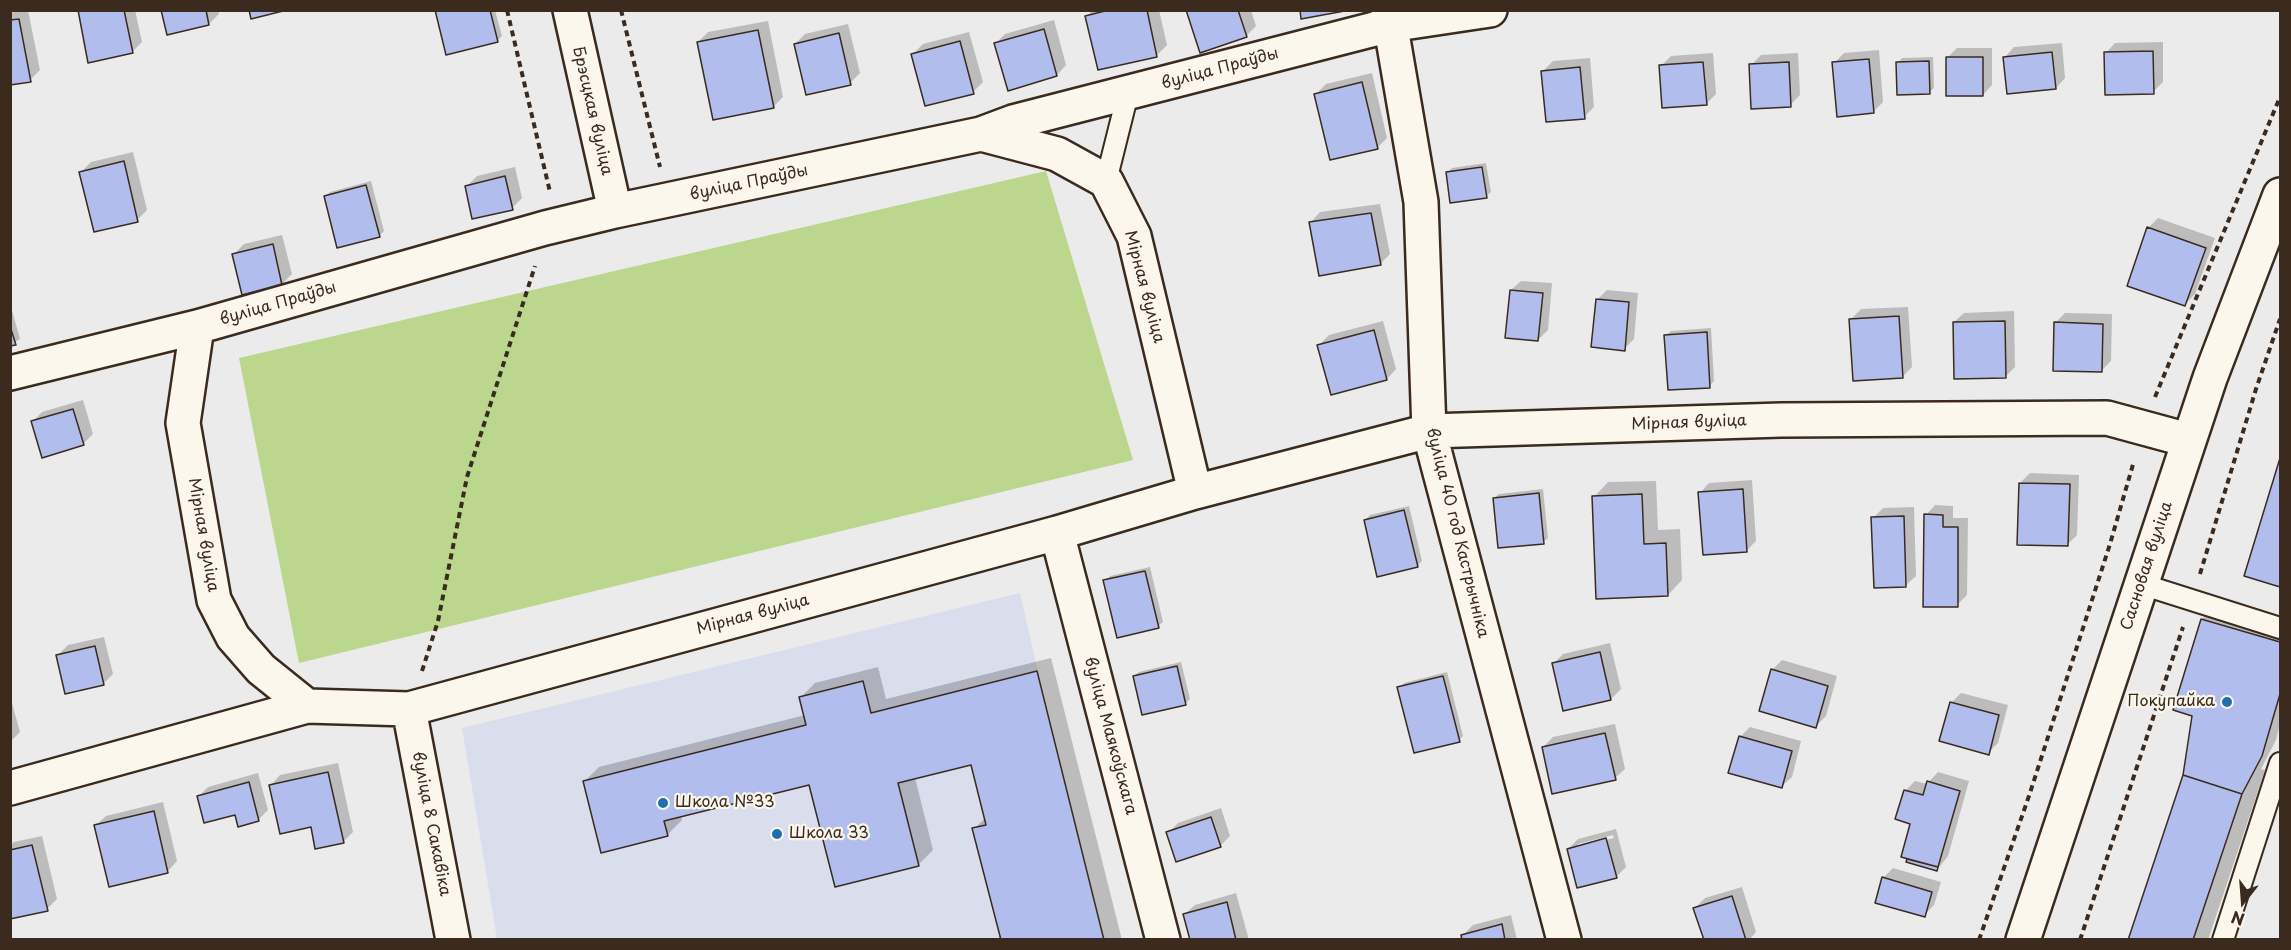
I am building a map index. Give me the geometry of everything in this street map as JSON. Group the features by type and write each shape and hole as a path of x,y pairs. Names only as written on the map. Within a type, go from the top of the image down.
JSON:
{"street":[{"name":"Брэсцкая вуліца","path":"570,10 615,211"},
{"name":"вуліца Праўды","path":"10,374 197,327 545,228 615,211 981,134 1013,122 1128,93 1389,18 1490,10"},
{"name":"вуліца 40 год Кастрычніка","path":"1389,18 1421,202 1429,431 1564,939"},
{"path":"981,134 1057,154 1106,181"},
{"name":"Мірная вуліца","path":"1106,181 1134,236 1195,492"},
{"name":"Сасновая вуліца","path":"2023,939 2188,440 2280,195"},
{"name":"Мірная вуліца","path":"197,327 183,423 214,600 233,637 261,669 307,706"},
{"name":"Мірная вуліца","path":"10,788 307,706 409,709 1057,533 1195,492 1429,431 1781,420 2108,418 2188,440"},
{"name":"вуліца Маякоўскага","path":"1057,533 1162,939"},
{"name":"вуліца 8 Сакавіка","path":"409,709 453,939"}],"lane":[{"path":"1106,181 1128,93"},
{"path":"2141,584 2280,628"},
{"path":"2223,939 2280,763"}],"path":[{"path":"420,676 438,621 467,477 533,273 552,200 507,10"},
{"path":"621,10 668,200"},
{"path":"1979,939 2030,793 2143,428 2165,368 2280,97"},
{"path":"2080,939 2192,599 2256,389 2280,319"}],"shaded area":[{"name":"Школа 33","path":"1020,593 1099,939 497,939 462,728"}],"green space":[{"path":"1046,171 1133,460 299,663 239,358"}],"building":[{"path":"78,10 124,10 133,53 88,63"},
{"path":"161,10 206,10 209,25 167,35"},
{"path":"249,10 287,10 251,19"},
{"path":"435,10 490,10 498,42 446,55"},
{"path":"1109,10 1147,10 1157,57 1098,70 1085,16"},
{"path":"1186,10 1238,10 1247,37 1200,53"},
{"path":"1300,10 1350,10 1301,19"},
{"path":"19,19 31,82 10,85 10,20"},
{"path":"1044,29 1057,76 1008,91 994,43"},
{"path":"758,30 774,108 713,120 697,42"},
{"path":"839,33 851,85 806,95 794,44"},
{"path":"960,41 974,94 925,106 911,54"},
{"path":"2153,51 2154,94 2105,95 2104,52"},
{"path":"2052,52 2056,89 2007,94 2003,57"},
{"path":"1946,57 1983,57 1983,96 1946,96"},
{"path":"1869,59 1874,113 1837,117 1832,62"},
{"path":"1929,61 1930,94 1897,95 1896,62"},
{"path":"1703,62 1707,105 1662,108 1659,65"},
{"path":"1789,62 1791,107 1751,109 1749,64"},
{"path":"1580,67 1585,119 1546,122 1541,71"},
{"path":"1362,82 1378,149 1330,160 1314,94"},
{"path":"124,161 138,222 94,232 79,172"},
{"path":"1482,167 1487,198 1450,203 1446,172"},
{"path":"505,176 513,210 472,219 465,186"},
{"path":"366,185 380,237 337,248 324,196"},
{"path":"1371,213 1381,265 1319,276 1309,222"},
{"path":"2147,227 2206,248 2185,306 2127,286"},
{"path":"273,244 282,285 242,295 232,254"},
{"path":"1510,290 1543,293 1538,341 1505,338"},
{"path":"1596,299 1629,302 1625,351 1591,347"},
{"path":"1899,316 1903,378 1853,381 1849,319"},
{"path":"2005,321 2006,378 1954,379 1953,322"},
{"path":"2054,322 2103,324 2102,372 2053,371"},
{"path":"10,326 16,345 10,346"},
{"path":"1374,330 1387,380 1331,395 1317,345"},
{"path":"1707,332 1710,388 1668,390 1664,335"},
{"path":"73,409 84,445 42,458 31,421"},
{"path":"2280,458 2280,587 2244,576"},
{"path":"2019,483 2070,484 2068,546 2017,545"},
{"path":"1743,489 1747,552 1703,555 1698,492"},
{"path":"1539,493 1544,544 1498,548 1493,498"},
{"path":"1642,494 1644,544 1666,543 1668,596 1596,599 1592,496"},
{"path":"1404,510 1418,567 1377,577 1364,520"},
{"path":"1924,514 1943,515 1943,527 1958,527 1958,607 1923,607"},
{"path":"1904,516 1906,587 1874,588 1871,517"},
{"path":"1145,571 1159,628 1117,638 1103,580"},
{"name":"Покупайка","path":"2201,619 2280,642 2280,694 2262,756 2242,794 2183,775 2192,716 2173,710"},
{"path":"95,646 104,685 65,694 56,655"},
{"path":"1600,652 1611,700 1563,711 1552,663"},
{"path":"1177,666 1186,705 1142,715 1133,676"},
{"path":"1771,669 1828,686 1816,728 1759,711"},
{"name":"Школа №33","path":"1037,671 1104,940 1001,940 972,828 986,825 971,765 898,783 919,866 835,887 809,785 664,821 668,836 601,853 583,781 806,725 799,697 863,681 871,713"},
{"path":"1443,676 1460,742 1414,753 1397,687"},
{"path":"1950,702 1999,715 1989,755 1939,741"},
{"path":"1605,733 1616,780 1552,794 1542,747"},
{"path":"1739,736 1792,751 1782,788 1728,773"},
{"path":"328,772 344,843 315,849 311,827 280,834 269,785"},
{"path":"2183,775 2242,794 2193,940 2128,940"},
{"path":"1927,781 1960,791 1938,867 1901,857 1910,824 1895,819 1904,790 1923,795"},
{"path":"249,782 259,821 238,827 235,815 204,823 197,796"},
{"path":"154,811 168,873 109,887 94,825"},
{"path":"1211,817 1221,847 1176,862 1166,832"},
{"path":"1606,838 1617,878 1577,888 1567,849"},
{"path":"32,845 48,911 10,919 10,850"},
{"path":"1907,859 1938,867 1937,871 1906,862"},
{"path":"1882,877 1932,892 1925,917 1875,903"},
{"path":"1732,896 1746,940 1704,940 1693,908"},
{"path":"1227,902 1236,940 1190,940 1183,914"},
{"path":"1502,924 1505,940 1462,940 1461,935"}],"place":[{"name":"Покупайка","path":"2227,702"},
{"name":"Школа №33","path":"663,803"},
{"name":"Школа 33","path":"777,834"}]}
